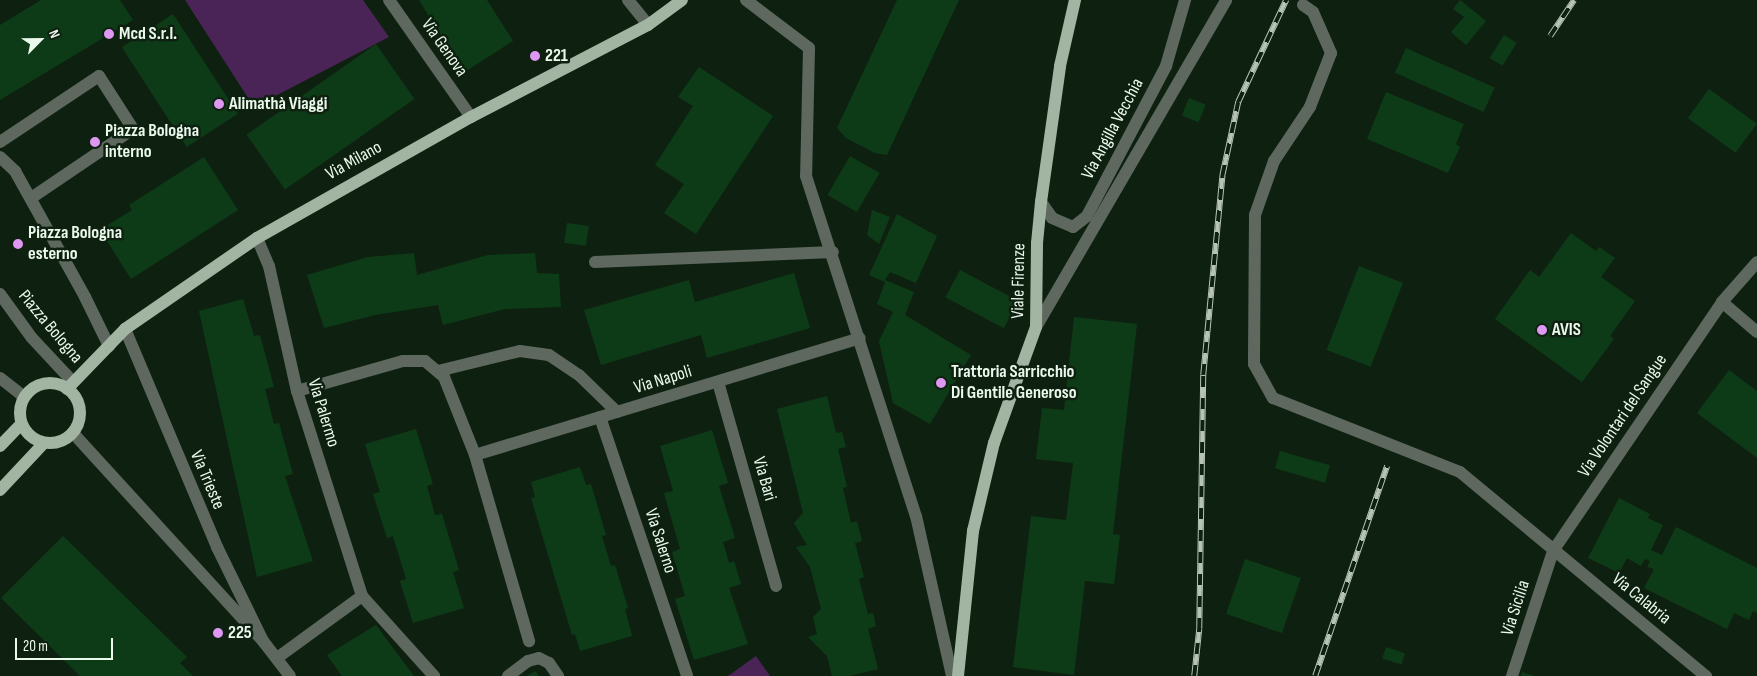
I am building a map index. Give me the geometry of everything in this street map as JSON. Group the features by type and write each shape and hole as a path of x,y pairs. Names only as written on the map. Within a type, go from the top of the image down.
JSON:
{"main road":[{"name":"Via Milano","path":"70,385 125,330 256,238 471,117 648,25 682,0"},
{"name":"Viale Firenze","path":"958,676 973,530 994,443 1036,327 1037,243 1060,66 1075,0"},
{"path":"44,383 70,385 78,402 80,418 73,434 59,442 43,444 30,437 21,424 19,410 24,397 44,383"},
{"path":"0,446 21,424"},
{"path":"0,490 43,444"}],"street":[{"name":"Via Genova","path":"389,0 471,117"},
{"path":"628,0 648,25"},
{"path":"746,0 809,48 806,176 833,252 916,516 952,676"},
{"name":"Via Angilla Vecchia","path":"1042,202 1052,218 1073,227 1087,216 1166,66 1185,0"},
{"path":"1036,327 1226,0"},
{"name":"Via Calabria","path":"1303,5 1313,12 1331,53 1310,108 1274,161 1255,214 1254,364 1273,398 1460,472 1706,676"},
{"path":"0,142 99,76 133,129 31,198"},
{"name":"Piazza Bologna","path":"0,157 15,171 31,198 109,346"},
{"name":"Via Palermo","path":"256,238 269,266 297,391 362,596 434,676"},
{"path":"595,262 833,252"},
{"name":"Via Volontari del Sangue","path":"1553,551 1722,302 1757,262"},
{"name":"Piazza Bologna","path":"0,294 70,385"},
{"path":"1722,302 1757,332"},
{"name":"Via Trieste","path":"125,330 217,547 263,641"},
{"name":"Via Napoli","path":"475,455 860,338"},
{"path":"438,372 520,351 549,354 579,375 617,412"},
{"path":"297,391 403,361 425,361 444,377 475,455 529,641"},
{"path":"0,378 24,397"},
{"name":"Via Bari","path":"718,382 776,586"},
{"name":"Via Salerno","path":"600,417 686,676"},
{"name":"Via Trieste","path":"73,434 263,641 290,676"},
{"name":"Via Sicilia","path":"1512,676 1553,551"},
{"path":"277,658 362,596"},
{"path":"508,676 528,661 539,658 549,663 558,676"}],"shaded area":[{"path":"185,0 363,0 389,37 254,107"},
{"path":"756,656 770,676 728,676"}],"building":[{"path":"41,0 120,0 133,20 0,100 0,25"},
{"path":"419,0 487,0 513,41 463,73"},
{"path":"897,0 959,0 887,155 875,153 846,138 837,128"},
{"path":"1460,0 1486,21 1466,45 1451,32 1464,17 1453,9"},
{"path":"173,14 238,114 187,147 122,47"},
{"path":"1504,35 1517,43 1502,66 1490,58"},
{"path":"376,44 414,99 285,190 247,135"},
{"path":"1406,48 1495,87 1484,112 1395,73"},
{"path":"699,67 773,116 696,234 664,213 684,184 655,165 693,106 678,97"},
{"path":"1709,89 1757,124 1736,153 1688,118"},
{"path":"1386,92 1464,124 1456,144 1460,147 1448,173 1367,139"},
{"path":"1189,98 1206,105 1199,122 1182,116"},
{"path":"850,156 879,173 857,212 828,195"},
{"path":"204,157 238,210 131,279 100,230 132,210 129,205"},
{"path":"872,210 890,217 879,244 867,235"},
{"path":"897,214 937,236 916,283 890,272 885,280 914,292 905,315 971,355 930,424 893,403 879,341 893,312 877,304 885,282 869,275"},
{"path":"567,223 589,226 586,246 564,243"},
{"path":"1571,233 1596,251 1599,247 1615,258 1601,277 1635,301 1610,336 1614,339 1582,382 1495,319 1530,270 1539,277"},
{"path":"414,253 417,275 488,255 535,253 537,273 559,274 561,307 505,309 443,325 438,305 375,315 324,328 307,275 368,257"},
{"path":"1359,266 1403,283 1371,367 1327,350"},
{"path":"960,270 1018,301 1004,328 945,297"},
{"path":"794,273 810,328 707,358 701,335 601,365 584,310 689,280 695,302"},
{"path":"243,299 254,336 260,335 274,387 265,389 274,424 279,423 293,474 285,476 313,561 257,577 199,311"},
{"path":"1074,317 1137,324 1113,534 1120,535 1114,584 1085,581 1074,675 1013,667 1031,516 1066,520 1073,463 1036,459 1042,408 1064,410"},
{"path":"1729,370 1757,391 1757,458 1697,413"},
{"path":"827,396 836,433 842,432 846,447 838,449 847,487 843,488 851,523 857,521 862,541 855,543 864,577 859,579 868,614 873,613 876,626 868,629 878,669 850,676 832,676 827,656 808,637 817,634 813,617 821,609 810,567 796,547 807,545 794,523 803,513 777,409"},
{"path":"416,429 433,484 427,486 435,515 442,514 459,570 453,572 464,608 413,623 400,581 406,579 393,536 387,538 373,494 380,492 365,444"},
{"path":"712,430 728,483 719,486 735,538 723,542 729,563 734,561 741,584 729,588 748,644 694,660 675,599 685,596 672,552 680,549 664,493 673,491 660,446"},
{"path":"1280,451 1330,465 1325,483 1275,468"},
{"path":"580,467 586,485 591,484 606,535 602,536 611,566 615,565 628,608 625,609 632,636 580,651 575,634 572,635 531,498 535,497 531,482"},
{"path":"1619,498 1650,514 1648,518 1663,525 1651,550 1662,555 1676,527 1757,568 1757,613 1753,611 1749,620 1734,613 1727,629 1644,588 1654,569 1647,567 1650,561 1645,559 1641,566 1627,558 1619,573 1588,558"},
{"path":"63,536 187,657 180,663 193,676 80,676 1,598"},
{"path":"1245,559 1301,578 1282,633 1226,614"},
{"path":"376,625 414,676 342,676 327,655"},
{"path":"1386,647 1405,653 1401,665 1382,658"},
{"path":"535,671 539,676 527,676"},
{"path":"1522,672 1534,676 1521,676"}],"railway":[{"path":"1194,676 1199,629 1203,375 1222,176 1238,102 1286,0"},
{"path":"1550,36 1574,0"},
{"path":"1315,676 1387,466"}],"place":[{"name":"Mcd S.r.l.","path":"109,34"},
{"name":"221","path":"535,56"},
{"name":"Alimathà Viaggi","path":"219,104"},
{"name":"Piazza Bologna interno","path":"95,142"},
{"name":"Piazza Bologna esterno","path":"18,244"},
{"name":"AVIS","path":"1542,330"},
{"name":"Trattoria Sarricchio Di Gentile Generoso","path":"941,383"},
{"name":"225","path":"218,633"}]}
